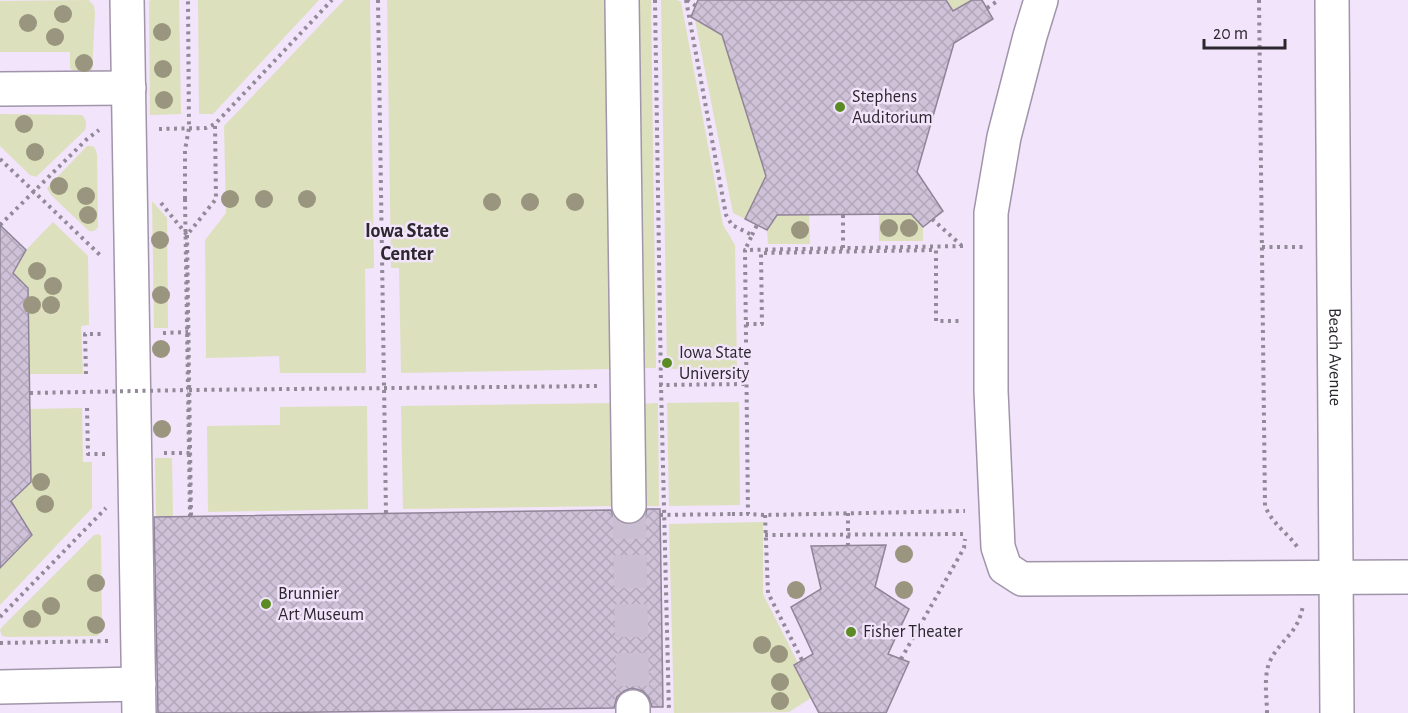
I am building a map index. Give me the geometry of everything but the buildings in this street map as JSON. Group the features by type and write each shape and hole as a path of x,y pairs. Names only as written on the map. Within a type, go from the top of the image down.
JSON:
{"street":[{"path":"0,687 139,699 127,0"},
{"path":"622,0 629,506"},
{"path":"1041,0 1004,137 991,213 992,415 998,547 1005,568 1022,579 1408,577"},
{"name":"Beach Avenue","path":"1332,0 1337,713"},
{"path":"0,89 129,88"}],"path":[{"path":"158,199 187,235 191,516 188,390 185,199 185,150 189,128 188,0"},
{"path":"157,129 206,128 215,124 332,0"},
{"path":"378,0 386,513"},
{"path":"655,0 669,712"},
{"path":"686,0 696,6"},
{"path":"686,0 726,215 732,225 752,235"},
{"path":"987,8 999,0"},
{"path":"1259,0 1265,506 1279,529 1292,539 1300,551"},
{"path":"187,235 216,199 215,124"},
{"path":"0,225 92,134 102,130"},
{"path":"0,159 104,259"},
{"path":"843,215 843,251"},
{"path":"745,250 962,246 932,219"},
{"path":"748,514 745,250 757,225"},
{"path":"1262,247 1304,247"},
{"path":"746,324 762,324 761,253 843,251 936,250 936,321 962,321"},
{"path":"153,333 188,332"},
{"path":"86,374 85,334 105,334"},
{"path":"679,385 747,384"},
{"path":"30,393 602,386"},
{"path":"87,408 88,454 112,454"},
{"path":"154,453 190,453"},
{"path":"0,617 107,507"},
{"path":"660,515 965,511"},
{"path":"848,513 848,546"},
{"path":"765,515 768,593 802,660"},
{"path":"765,535 966,534"},
{"path":"901,659 964,548"},
{"path":"1267,713 1266,675 1269,664 1301,618 1304,594"},
{"path":"0,643 108,641"}],"green space":[{"path":"89,0 95,12 92,72 74,72 70,68 70,52 0,52 0,1"},
{"path":"179,0 181,114 150,115 149,1"},
{"path":"198,0 319,0 213,114 199,114"},
{"path":"344,0 370,0 374,268 365,269 366,373 280,373 279,356 206,358 205,240 226,213 224,126"},
{"path":"387,0 606,0 612,369 401,373 399,268 391,268"},
{"path":"635,0 651,0 656,368 641,368"},
{"path":"661,0 681,2 723,225 735,245 737,368 667,369"},
{"path":"946,0 972,0 953,11"},
{"path":"695,20 722,35 766,176 745,219 733,213"},
{"path":"0,114 82,115 86,126 85,130 36,177 30,175 0,146"},
{"path":"87,146 95,148 97,155 98,227 92,231 89,231 51,195 47,188"},
{"path":"152,201 167,218 168,328 154,328"},
{"path":"879,214 911,214 923,227 923,241 879,241"},
{"path":"777,215 809,215 810,244 768,244 767,230"},
{"path":"53,222 88,256 89,325 81,326 83,374 30,374 28,288 13,273 26,250"},
{"path":"739,402 740,505 669,506 667,403"},
{"path":"614,403 614,506 403,509 401,406"},
{"path":"658,403 659,506 642,506 641,404"},
{"path":"367,406 368,509 208,512 207,426 280,425 280,407"},
{"path":"82,408 83,462 92,462 92,508 0,605 0,568 32,535 11,501 31,482 30,409"},
{"path":"155,458 172,458 173,516 156,516"},
{"path":"763,522 763,594 798,663 794,666 811,698 789,712 674,713 669,524"},
{"path":"94,535 101,536 102,625 99,634 97,636 2,636 0,630 2,627"}],"tunnel":[{"path":"629,506 633,707"}],"place":[{"name":"Stephens Auditorium","path":"840,107"},
{"name":"Iowa State University","path":"667,363"},
{"name":"Brunnier Art Museum","path":"266,604"},
{"name":"Fisher Theater","path":"851,632"}],"district":[{"name":"Iowa State Center","path":"407,242"}]}
